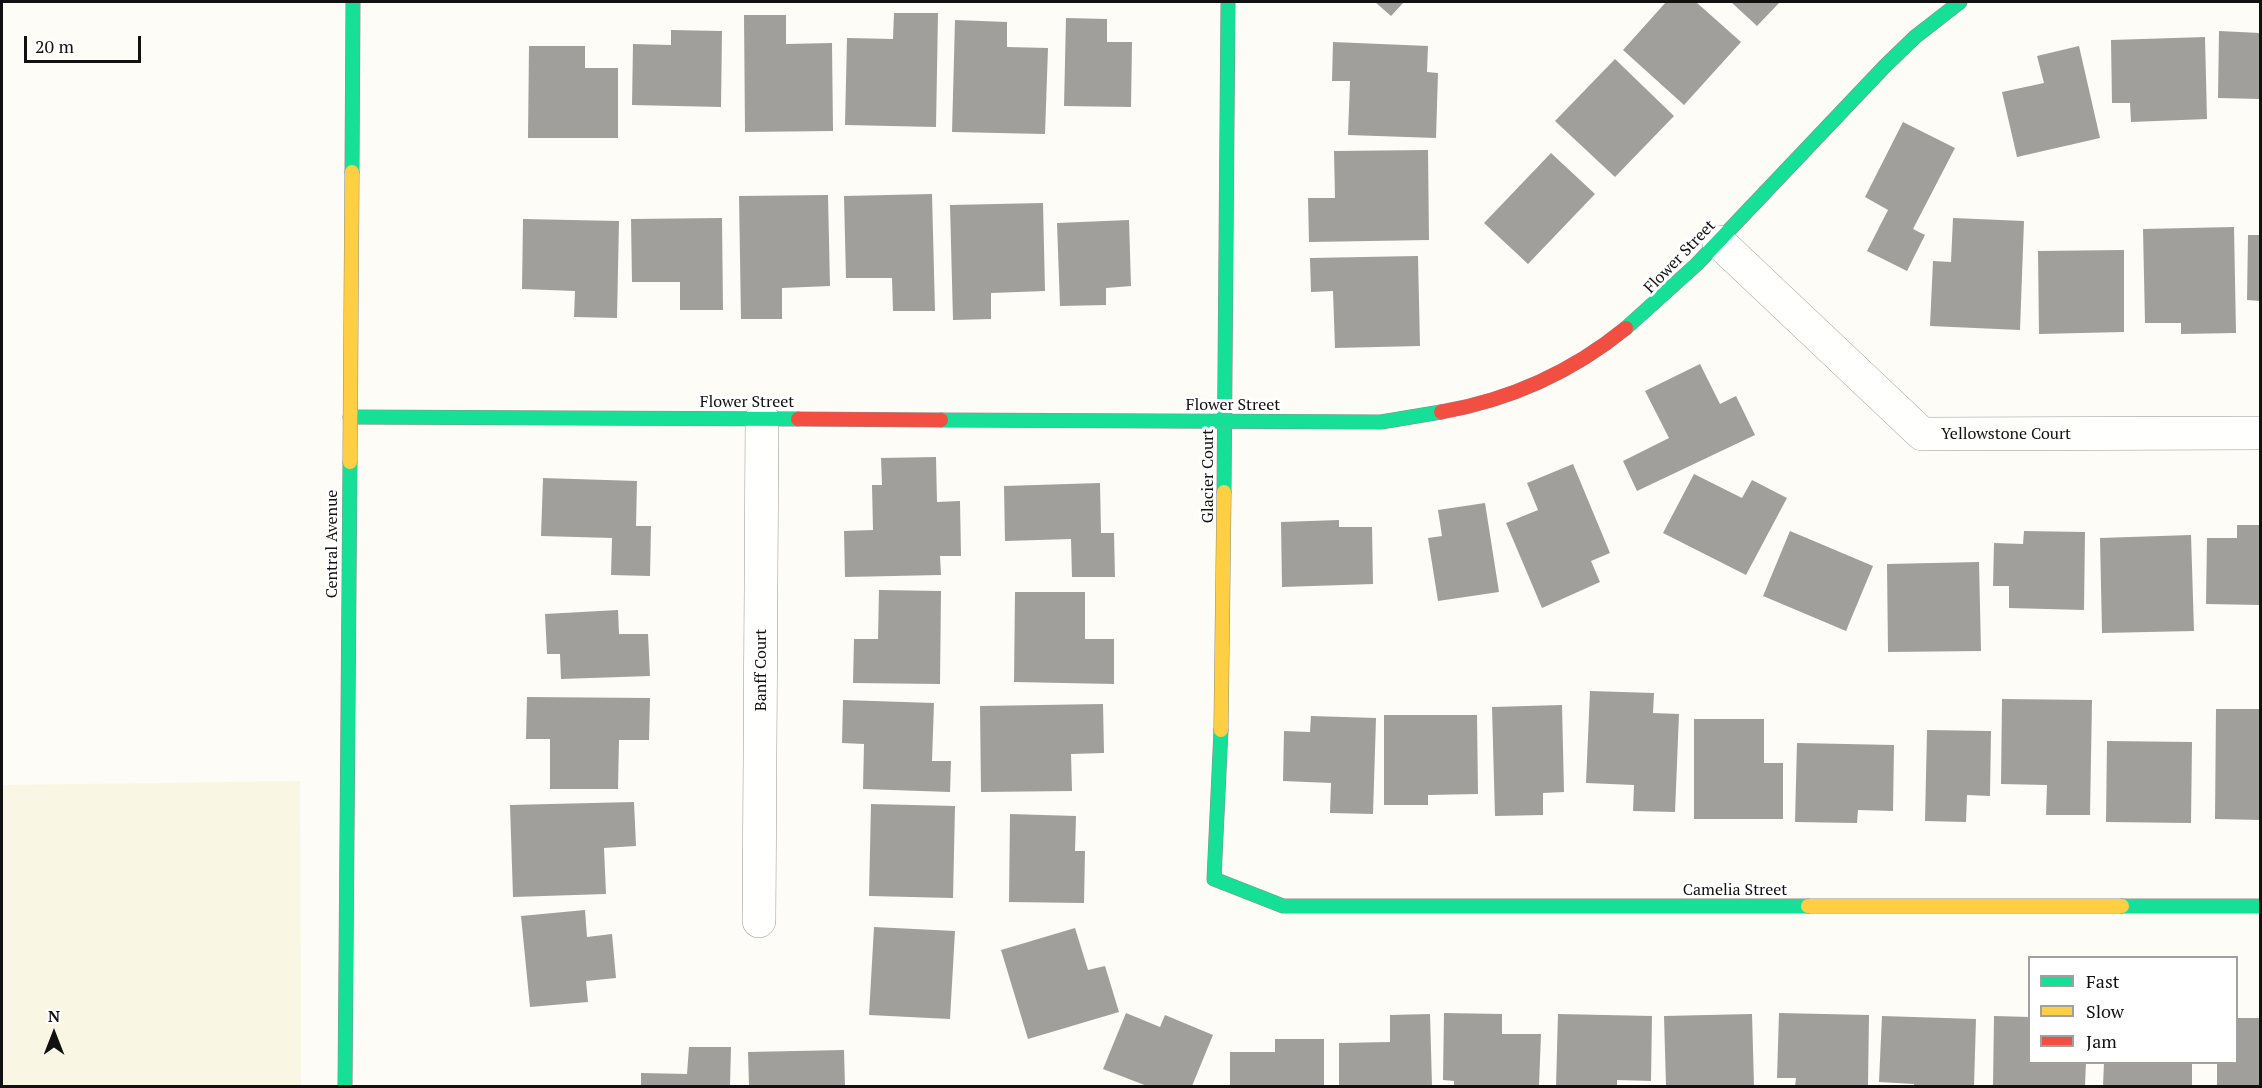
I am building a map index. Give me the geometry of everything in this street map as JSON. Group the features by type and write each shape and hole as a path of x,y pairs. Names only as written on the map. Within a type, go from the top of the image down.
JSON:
{"street":[{"name":"Central Avenue","path":"345,1086 353,2"},
{"name":"Glacier Court","path":"1214,879 1223,697 1228,2"},
{"name":"Flower Street","path":"350,417 1381,422 1460,410 1511,394 1569,369 1599,350 1655,307 1885,66 1915,37 1960,2"},
{"name":"Yellowstone Court","path":"1719,242 1922,434 2260,433"},
{"name":"Banff Court","path":"759,921 762,418"},
{"name":"Camelia Street","path":"1214,879 1283,906 2260,906"}],"shaded area":[{"path":"300,781 301,1086 2,1086 2,785"}],"building":[{"path":"1375,2 1404,2 1391,16"},
{"path":"1666,2 1696,2 1741,42 1684,105 1623,50"},
{"path":"1731,2 1780,2 1757,26"},
{"path":"894,13 938,13 936,127 845,125 847,38 893,39"},
{"path":"744,15 786,15 786,44 832,43 833,131 745,132"},
{"path":"1066,18 1107,19 1107,42 1132,42 1131,107 1064,106"},
{"path":"955,20 1007,22 1007,47 1048,48 1045,134 952,132"},
{"path":"671,30 722,31 721,107 632,105 633,44 671,45"},
{"path":"2219,31 2260,33 2260,99 2218,98"},
{"path":"2205,37 2207,119 2131,122 2130,103 2112,103 2111,40"},
{"path":"1333,42 1428,46 1427,72 1438,73 1436,138 1348,135 1350,81 1332,81"},
{"path":"529,46 585,46 585,68 618,68 618,138 528,138"},
{"path":"2079,46 2100,138 2017,157 2002,92 2044,83 2037,56"},
{"path":"1615,59 1674,116 1615,177 1555,121"},
{"path":"1903,122 1955,148 1913,229 1925,235 1907,271 1867,251 1888,210 1865,197"},
{"path":"1428,150 1429,240 1309,242 1308,198 1335,198 1334,151"},
{"path":"1551,153 1595,194 1528,264 1484,223"},
{"path":"932,194 935,311 893,311 892,278 846,278 844,196"},
{"path":"828,195 830,286 782,288 782,319 741,319 739,196"},
{"path":"1043,203 1045,291 991,293 991,319 953,320 950,205"},
{"path":"722,218 723,310 680,310 680,282 632,282 631,219"},
{"path":"1953,218 2024,221 2020,330 1930,326 1933,261 1951,262"},
{"path":"523,219 619,221 617,318 574,317 575,291 522,289"},
{"path":"1129,220 1131,286 1106,288 1106,305 1060,306 1057,223"},
{"path":"2234,227 2236,333 2181,334 2181,323 2145,323 2143,229"},
{"path":"2248,235 2260,235 2260,301 2247,300"},
{"path":"2124,250 2124,332 2039,334 2038,251"},
{"path":"1418,256 1420,346 1335,348 1333,291 1311,292 1310,258"},
{"path":"1700,364 1720,404 1736,396 1755,435 1637,491 1623,461 1669,438 1645,391"},
{"path":"936,457 937,502 960,501 961,556 940,556 941,575 845,577 844,531 873,530 872,485 882,485 881,458"},
{"path":"1573,464 1610,553 1591,561 1600,582 1542,608 1506,523 1538,510 1527,483"},
{"path":"1694,474 1742,498 1752,480 1787,498 1746,575 1663,533"},
{"path":"543,478 637,481 636,526 651,526 650,576 611,575 612,538 541,536"},
{"path":"1100,483 1101,533 1114,533 1115,577 1072,577 1071,539 1005,541 1004,486"},
{"path":"1485,503 1499,592 1438,601 1428,538 1442,536 1438,510"},
{"path":"1339,520 1339,527 1372,527 1373,584 1282,587 1281,522"},
{"path":"2237,525 2260,525 2260,605 2206,604 2207,538 2237,538"},
{"path":"1790,531 1873,566 1846,631 1763,596"},
{"path":"2024,531 2085,532 2084,610 2009,608 2009,586 1993,586 1994,543 2023,544"},
{"path":"2191,535 2194,631 2102,633 2100,538"},
{"path":"1979,562 1981,651 1888,652 1887,564"},
{"path":"879,590 941,591 940,684 853,683 854,639 878,639"},
{"path":"1015,592 1085,592 1085,639 1114,639 1114,684 1014,682"},
{"path":"618,610 619,634 648,634 650,676 561,679 560,654 547,654 545,614"},
{"path":"1590,691 1654,693 1653,713 1679,714 1675,812 1633,811 1634,785 1586,783"},
{"path":"527,697 650,698 649,740 619,740 618,789 550,789 550,739 526,739"},
{"path":"2002,699 2092,700 2090,815 2046,815 2047,785 2001,784"},
{"path":"843,700 934,703 932,761 951,761 950,792 863,789 864,744 842,743"},
{"path":"1103,704 1104,753 1071,754 1072,791 981,792 980,706"},
{"path":"1562,705 1564,792 1543,793 1543,815 1495,816 1492,707"},
{"path":"2216,709 2260,709 2260,820 2215,819"},
{"path":"1384,715 1477,715 1478,794 1428,795 1428,805 1384,805"},
{"path":"1311,716 1376,718 1373,814 1330,813 1331,783 1283,781 1284,731 1310,732"},
{"path":"1694,719 1764,719 1764,763 1783,763 1783,819 1694,819"},
{"path":"1927,730 1991,731 1990,796 1967,795 1966,822 1925,821"},
{"path":"2107,741 2192,742 2191,823 2106,822"},
{"path":"1797,743 1894,745 1893,811 1858,810 1857,823 1795,822"},
{"path":"634,802 636,846 604,848 606,894 513,897 510,805"},
{"path":"871,804 955,806 953,898 869,896"},
{"path":"1010,814 1076,816 1075,851 1085,851 1084,903 1009,902"},
{"path":"585,910 587,937 612,934 616,978 586,981 588,1002 530,1007 521,916"},
{"path":"874,927 955,931 950,1019 869,1015"},
{"path":"1075,928 1088,970 1105,966 1119,1012 1028,1039 1001,950"},
{"path":"1126,1013 1160,1027 1165,1015 1213,1035 1192,1086 1147,1086 1103,1069"},
{"path":"1444,1013 1502,1014 1502,1034 1541,1034 1539,1086 1454,1086 1454,1081 1443,1080"},
{"path":"1779,1013 1869,1015 1868,1086 1795,1086 1796,1078 1777,1078"},
{"path":"1430,1014 1432,1086 1339,1086 1339,1043 1390,1042 1390,1015"},
{"path":"1558,1014 1652,1016 1651,1081 1617,1080 1617,1086 1556,1086"},
{"path":"1752,1014 1754,1086 1666,1086 1664,1016"},
{"path":"1882,1016 1976,1019 1974,1086 1914,1086 1914,1084 1879,1082"},
{"path":"1994,1016 2028,1017 2028,1064 2086,1064 2085,1086 1993,1086"},
{"path":"2238,1018 2260,1018 2260,1086 2217,1086 2217,1064 2238,1064"},
{"path":"1275,1039 1324,1039 1324,1086 1230,1086 1230,1052 1275,1052"},
{"path":"689,1047 731,1047 730,1086 641,1086 641,1073 687,1074"},
{"path":"844,1050 845,1086 749,1086 748,1052"},
{"path":"2104,1064 2192,1064 2192,1086 2103,1086"}],"traffic: fast":[{"path":"352,172 353,2"},
{"path":"1224,492 1228,2"},
{"path":"1626,328 1697,264 1885,66 1915,37 1960,2"},
{"path":"941,420 1381,422 1441,412"},
{"path":"350,417 798,419"},
{"path":"345,1086 350,462"},
{"path":"1221,730 1214,879 1283,906 1808,906"},
{"path":"2122,906 2260,906"}],"traffic: slow":[{"path":"350,462 352,172"},
{"path":"1221,730 1224,492"},
{"path":"1808,906 2122,906"}],"traffic: jam":[{"path":"1441,412 1491,400 1539,382 1584,358 1626,328"},
{"path":"798,419 941,420"}]}
